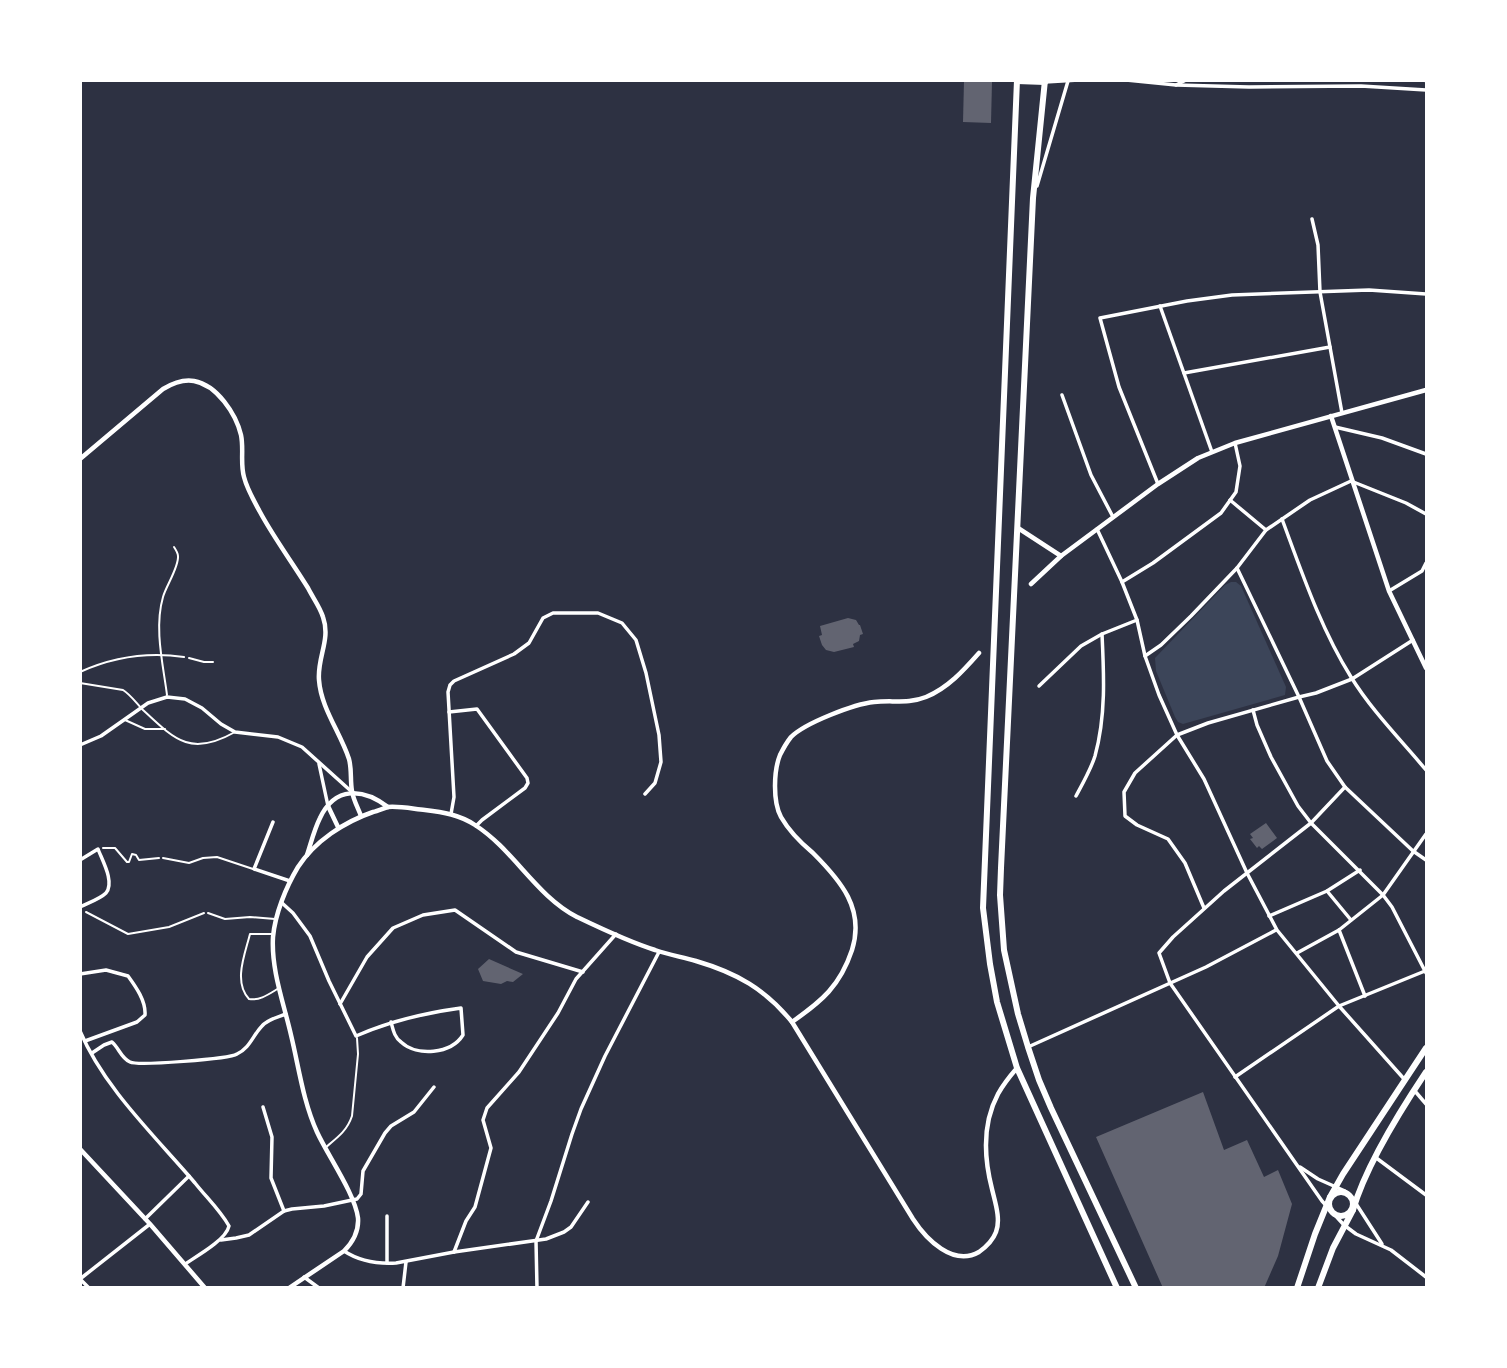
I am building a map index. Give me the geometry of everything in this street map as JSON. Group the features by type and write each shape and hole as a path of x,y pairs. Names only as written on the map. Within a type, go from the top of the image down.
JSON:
{"main road":[{"path":"1116,1287 1017,1068 997,1002 983,908 1017,81 1045,81 1033,198 1000,895 1004,950 1009,979 1039,1080 1136,1287"},
{"path":"1297,1287 1335,1188 1426,1048"},
{"path":"1318,1287 1375,1157 1426,1072"},
{"path":"1331,1197 1334,1193 1345,1191 1350,1194 1354,1204"},
{"path":"1329,1208 1340,1216 1345,1216 1354,1204"}],"street":[{"path":"1045,81 1079,80"},
{"path":"1126,80 1176,85 1361,86 1426,90"},
{"path":"1176,85 1186,80"},
{"path":"1033,198 1068,81"},
{"path":"1312,219 1318,244 1320,292 1342,413"},
{"path":"1158,484 1119,387 1100,318 1212,297 1382,291 1426,294"},
{"path":"1160,306 1212,452"},
{"path":"1184,373 1330,347"},
{"path":"80,459 172,384 195,381 215,392 226,404 240,434 242,463 248,488 266,523 303,580 326,626 326,638 319,665 321,693 350,762 352,792 362,816"},
{"path":"1031,584 1060,556 1158,484 1212,452 1235,443 1426,390"},
{"path":"1062,395 1091,475 1113,517"},
{"path":"1331,416 1389,591 1426,668"},
{"path":"1334,427 1382,438 1426,454"},
{"path":"1122,582 1222,513 1236,492 1240,466 1235,443"},
{"path":"1145,656 1161,645 1237,568 1266,530 1310,500 1351,481 1426,514"},
{"path":"1230,500 1266,530"},
{"path":"1282,519 1329,636 1352,679 1426,770"},
{"path":"1018,527 1060,556"},
{"path":"1097,529 1122,582 1159,695 1177,735 1204,779 1269,916 1277,930 1339,1006 1405,1080"},
{"path":"1389,591 1422,571 1426,563"},
{"path":"1237,568 1328,761 1345,787 1426,860"},
{"path":"451,814 454,797 448,692 450,685 514,654 529,643 543,618 553,613 598,614 622,623 636,640 646,673 662,762 655,783 645,794"},
{"path":"1040,685 1081,646 1136,620"},
{"path":"1076,796 1094,759 1101,732 1104,681 1102,634"},
{"path":"1204,908 1185,863 1168,839 1137,825 1125,816 1124,792 1135,773 1177,735 1208,723 1316,693 1352,679 1413,640"},
{"path":"792,1022 822,1000 840,978 852,948 856,918 843,888 793,834 778,811 776,769 784,747 801,729 854,706 878,701 913,701 935,692 956,677 979,653"},
{"path":"80,745 101,736 148,703 167,697 185,699 235,732 292,741 311,753 352,792"},
{"path":"449,712 477,709 527,778 525,788 476,826"},
{"path":"1235,1077 1339,1006 1426,972 1383,895 1298,806 1271,757 1253,710"},
{"path":"319,762 328,806 338,827"},
{"path":"1345,787 1311,822 1204,908 1159,953 1170,983 1329,1208 1356,1234 1383,1246 1426,1277"},
{"path":"289,1287 344,1251 355,1238 358,1220 352,1201 305,1101 274,954 273,934 276,919 290,881 307,855 320,819 328,806 338,798 358,792 388,807"},
{"path":"307,855 338,827 388,807 451,814 476,826 564,909 616,934 659,951 725,971 746,981 773,1001 792,1022 912,1219 931,1241 953,1255 962,1256 982,1250 996,1231 997,1212 987,1166 986,1136 996,1097 1017,1068"},
{"path":"273,822 254,869 290,881"},
{"path":"1297,953 1339,930 1383,895 1426,834"},
{"path":"80,860 98,849 109,886 107,892 80,908"},
{"path":"1269,916 1327,891 1360,870"},
{"path":"1327,891 1351,920"},
{"path":"282,903 310,936 356,1036 391,1022 461,1008 463,1035 454,1045 428,1052 402,1044 394,1033 391,1022"},
{"path":"340,1004 367,957 393,928 423,915 456,910 516,952 583,972"},
{"path":"1028,1047 1206,967 1277,930"},
{"path":"1339,930 1365,996"},
{"path":"454,1252 475,1207 491,1148 483,1120 487,1108 519,1072 558,1013 576,979 616,934"},
{"path":"537,1287 536,1241 572,1134 594,1079 659,951"},
{"path":"80,974 106,971 128,976 146,1010 145,1015 137,1022 85,1041"},
{"path":"91,1054 112,1042 124,1058 136,1064 229,1057 243,1051 262,1025 286,1014"},
{"path":"80,1031 91,1054 127,1104 229,1226 228,1232 219,1240 186,1264"},
{"path":"219,1240 249,1235 284,1211 357,1199 361,1194 363,1171 385,1133 391,1126 414,1112 434,1087"},
{"path":"1414,1090 1426,1104"},
{"path":"263,1107 272,1137 271,1178 284,1211"},
{"path":"80,1149 205,1287"},
{"path":"1375,1157 1426,1195"},
{"path":"1299,1166 1335,1188 1345,1191"},
{"path":"145,1219 189,1176"},
{"path":"344,1251 359,1259 387,1263 406,1262 546,1239 564,1232 576,1222 587,1202"},
{"path":"1354,1204 1383,1246"},
{"path":"387,1216 387,1263"},
{"path":"89,1287 81,1279 150,1224"},
{"path":"403,1287 406,1262"},
{"path":"304,1277 319,1287"}],"lane":[{"path":"167,697 160,614 163,597 178,561 178,553 174,547"},
{"path":"80,672 129,657 162,654 184,657"},
{"path":"80,683 123,690 174,737 192,744 214,742 235,732"},
{"path":"124,719 145,729 165,729"},
{"path":"163,858 189,863 217,857 254,869"},
{"path":"208,913 225,919 276,919"},
{"path":"273,934 250,934 240,980 249,999 265,997 280,987"},
{"path":"325,1148 343,1133 352,1116 358,1054 356,1036"}],"path":[{"path":"184,657 213,662"},
{"path":"98,849 115,848 127,862 132,854 139,860 163,858"},
{"path":"80,908 128,934 169,927 208,913"}],"shaded area":[{"path":"1231,582 1241,586 1286,687 1285,695 1183,724 1175,717 1156,671 1155,658 1225,585"}],"building":[{"path":"964,81 992,82 991,123 963,122"},
{"path":"848,618 856,620 860,625 863,634 860,635 859,641 853,644 854,647 834,652 826,650 819,636 822,635 820,626"},
{"path":"1266,823 1277,838 1262,849 1259,846 1257,848 1250,839 1253,838 1250,834"},
{"path":"489,959 523,974 513,982 501,984 483,981 478,969"},
{"path":"1203,1092 1224,1150 1247,1140 1264,1177 1278,1170 1292,1204 1278,1256 1264,1288 1163,1288 1096,1137"}]}
